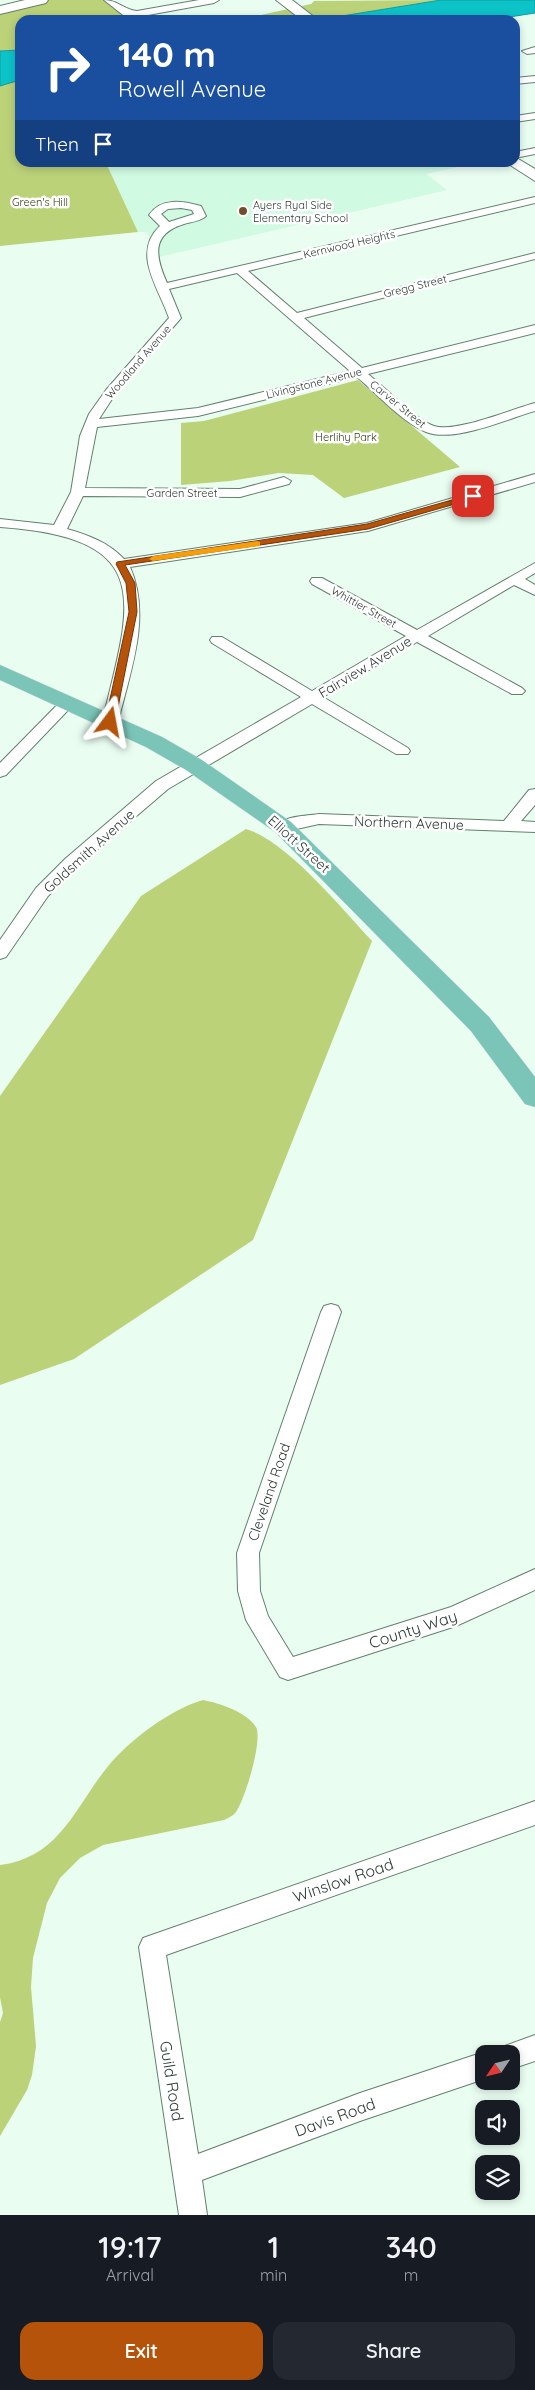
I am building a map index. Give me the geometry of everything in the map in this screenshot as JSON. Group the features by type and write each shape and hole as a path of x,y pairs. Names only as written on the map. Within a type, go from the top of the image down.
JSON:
{"main road":[{"path":"0,10 41,0"},
{"path":"287,3 304,15"},
{"path":"520,166 535,176"},
{"name":"Elliott Street","path":"0,672 110,722 194,765 283,827 480,1024 535,1096"}],"street":[{"path":"109,0 123,11 131,14 214,0"},
{"path":"520,81 535,79"},
{"path":"520,119 535,116"},
{"path":"520,154 535,151"},
{"name":"Kernwood Heights","path":"164,287 535,200"},
{"name":"Woodland Avenue","path":"59,530 78,492 91,424 110,393 175,318 153,260 152,248 156,237 167,226"},
{"name":"Gregg Street","path":"295,318 535,256"},
{"name":"Carver Street","path":"239,269 421,425 432,430 448,431 535,407"},
{"name":"Livingstone Avenue","path":"91,424 142,420 198,412 535,329"},
{"path":"120,564 368,527 535,478"},
{"name":"Garden Street","path":"78,492 240,493 284,481"},
{"path":"0,523 31,524 85,538 100,546 120,564 130,583 133,612 110,722"},
{"name":"Fairview Avenue","path":"194,765 313,698 535,566"},
{"path":"514,579 535,591"},
{"name":"Whittier Street","path":"317,581 517,691"},
{"path":"217,640 402,751"},
{"path":"0,772 67,703"},
{"name":"Goldsmith Avenue","path":"0,953 42,892 71,863 162,785 194,765"},
{"path":"508,827 535,794"},
{"name":"Northern Avenue","path":"283,827 303,820 319,819 535,827"},
{"name":"Cleveland Road","path":"288,1669 258,1620 248,1591 248,1553 331,1312"},
{"name":"County Way","path":"288,1669 456,1616 535,1579"},
{"name":"Winslow Road","path":"152,1947 535,1814"},
{"name":"Guild Road","path":"152,1947 193,2215"},
{"path":"520,2053 535,2048"},
{"name":"Davis Road","path":"186,2172 360,2107 475,2068"}],"shaded area":[{"name":"Ayers Ryal Side Elementary School","path":"108,167 458,167 426,174 447,190 159,257 147,232 138,232"}],"green space":[{"path":"41,0 109,0 123,11 138,15 15,15 15,50 0,51 0,10"},
{"path":"441,0 348,15 261,15 311,4 314,1"},
{"name":"Green's Hill","path":"15,78 15,167 108,167 138,232 0,246 0,83"},
{"name":"Herlihy Park","path":"358,380 460,467 344,498 313,475 279,473 230,481 181,485 181,423 204,421"},
{"path":"246,829 262,836 296,861 372,941 253,1240 74,1359 0,1385 0,1096 141,896"},
{"path":"203,1700 217,1703 239,1713 256,1727 258,1734 255,1756 240,1805 235,1813 224,1820 103,1845 80,1858 60,1878 47,1903 33,1958 31,1987 36,2046 32,2075 27,2090 0,2136 0,2022 3,2013 0,1997 0,1865 21,1860 38,1852 52,1841 65,1827 97,1780 118,1755 152,1726 178,1710"}],"water":[{"path":"441,0 535,0 535,13 520,15 348,15"},
{"path":"15,50 15,82 0,86 0,51"}],"slow traffic":[{"path":"153,559 257,544"}],"place":[{"name":"Ayers Ryal Side Elementary School","path":"243,211"}],"route":[{"path":"110,722 126,653 133,612 130,583 126,572 120,564 368,527 473,496"}]}
